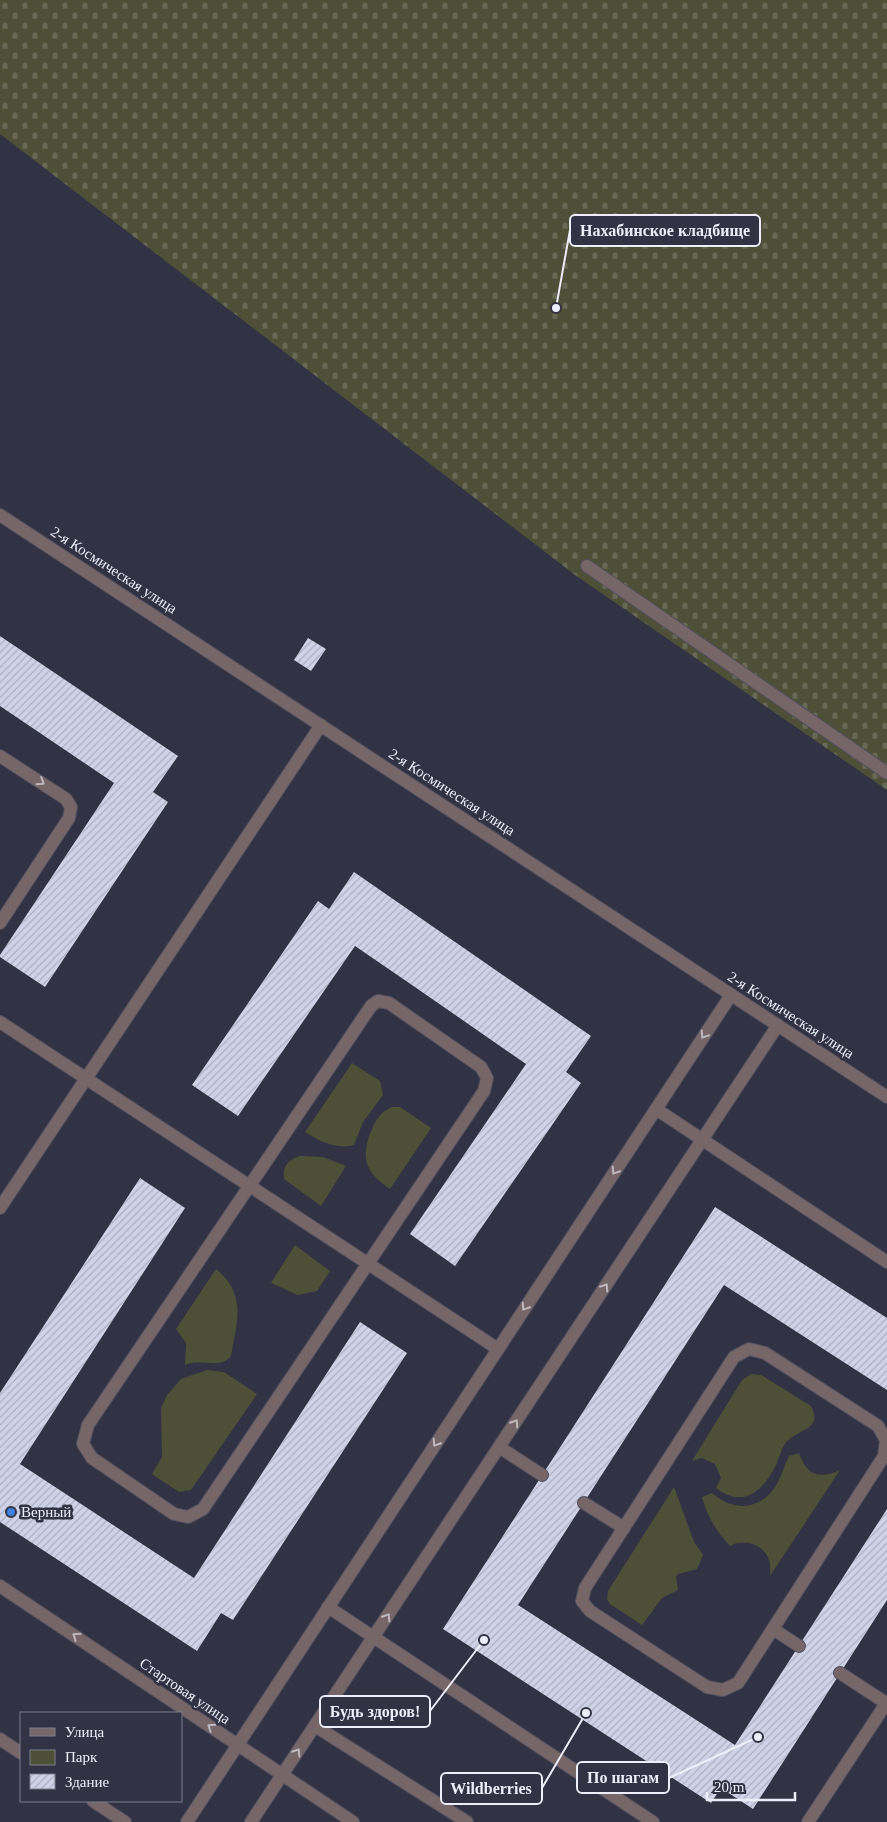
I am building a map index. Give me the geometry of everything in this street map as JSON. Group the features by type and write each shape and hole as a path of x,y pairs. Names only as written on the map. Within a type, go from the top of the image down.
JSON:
{"street":[{"name":"2-я Космическая улица","path":"0,515 887,1097"},
{"path":"587,566 887,773"},
{"path":"0,1208 321,725"},
{"path":"0,756 66,799 72,808 69,818 0,923"},
{"path":"187,1822 731,994"},
{"path":"378,1001 389,1003 481,1067 487,1078 484,1091 368,1264 203,1509 188,1517 174,1514 92,1458 83,1444 88,1425 371,1006 378,1001"},
{"path":"0,1022 498,1348"},
{"path":"251,1822 778,1025"},
{"path":"656,1109 887,1262"},
{"path":"749,1349 765,1353 878,1426 886,1440 884,1456 773,1628 738,1682 723,1690 707,1687 590,1612 582,1601 585,1588 734,1357 749,1349"},
{"path":"499,1447 542,1475"},
{"path":"584,1503 624,1528"},
{"name":"Стартовая улица","path":"0,1586 353,1822"},
{"path":"328,1607 653,1822"},
{"path":"773,1628 799,1646"},
{"path":"808,1822 887,1703 840,1673"},
{"path":"315,1726 467,1822"},
{"path":"0,1740 20,1752"},
{"path":"95,1802 125,1822"}],"green space":[{"path":"0,0 887,0 887,790 575,575 0,134"},
{"path":"352,1063 380,1081 383,1095 363,1122 354,1145 335,1145 305,1132"},
{"path":"392,1107 400,1107 431,1128 390,1189 370,1170 367,1163 366,1148 375,1122 382,1113"},
{"path":"300,1156 323,1157 346,1166 321,1206 284,1179 284,1170 287,1164"},
{"path":"295,1245 330,1271 317,1291 298,1295 271,1283"},
{"path":"216,1269 226,1278 236,1298 237,1320 231,1356 227,1360 216,1363 191,1363 185,1365 186,1343 176,1329"},
{"path":"207,1370 224,1372 257,1394 191,1490 179,1492 152,1474 162,1457 161,1408 167,1395 181,1379"},
{"path":"751,1374 761,1375 811,1406 814,1420 811,1425 785,1444 771,1474 759,1489 744,1497 735,1497 716,1488 721,1478 715,1464 702,1458 692,1461 742,1380"},
{"path":"799,1453 806,1466 814,1474 825,1475 840,1470 770,1576 770,1562 763,1550 758,1546 747,1543 730,1546 720,1535 713,1523 702,1497 712,1493 730,1504 739,1506 757,1503 772,1491 789,1456"},
{"path":"674,1487 694,1542 703,1555 697,1569 678,1574 676,1577 678,1590 662,1598 642,1625 610,1604 607,1599 608,1591"}],"building":[{"path":"0,636 178,756 153,792 168,802 45,987 0,957 0,955 114,783 0,706"},
{"path":"308,638 326,649 311,671 294,660"},
{"path":"354,872 591,1036 566,1072 581,1083 455,1266 410,1234 526,1064 412,985 355,946 238,1116 192,1085 318,901 329,909"},
{"path":"140,1178 185,1208 20,1464 194,1578 360,1322 407,1353 233,1620 221,1613 197,1651 0,1522 0,1393"},
{"path":"715,1207 887,1318 887,1390 724,1285 518,1605 735,1745 887,1509 887,1600 753,1809 721,1788 711,1803 443,1629"}],"place":[{"name":"Нахабинское кладбище","path":"556,308"},
{"name":"Верный","path":"11,1512"},
{"name":"Будь здоров!","path":"484,1640"},
{"name":"Wildberries","path":"586,1713"},
{"name":"По шагам","path":"758,1737"}]}
